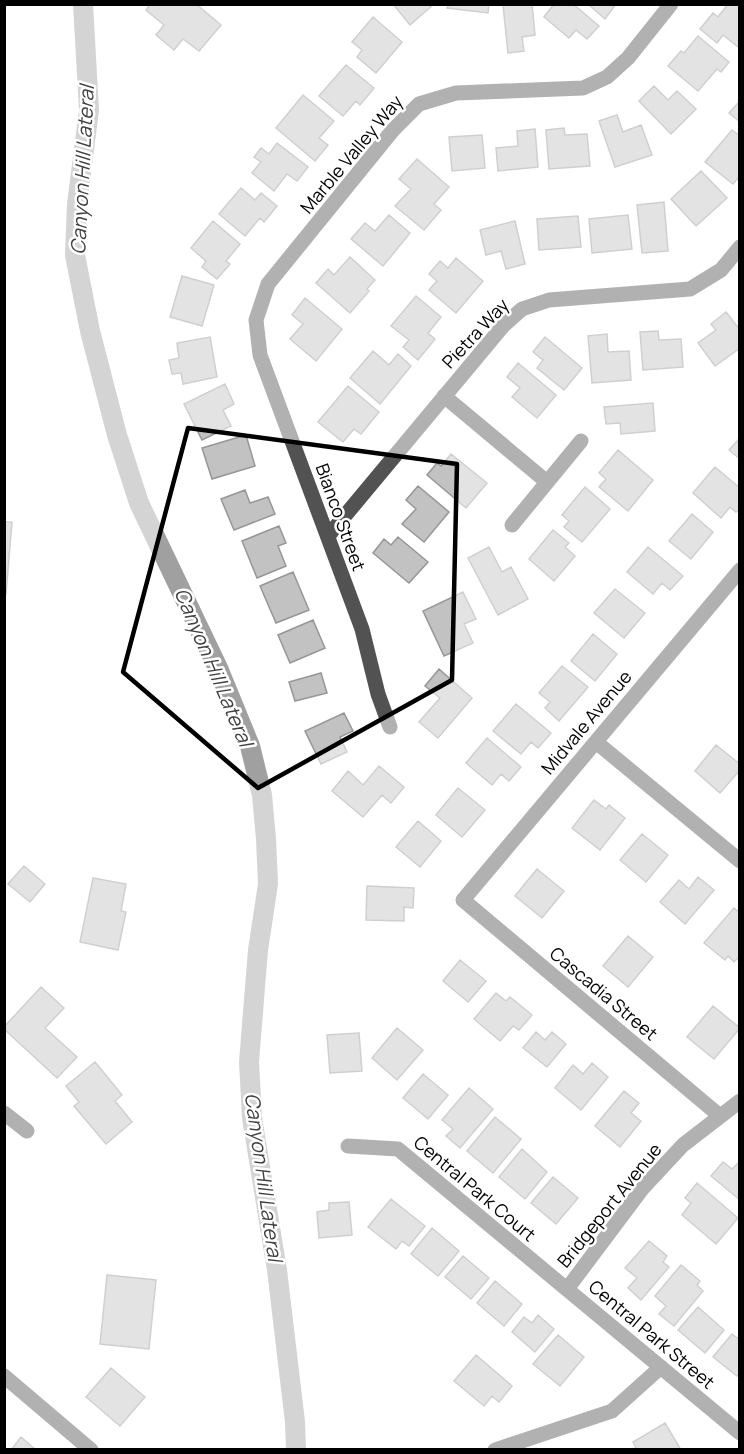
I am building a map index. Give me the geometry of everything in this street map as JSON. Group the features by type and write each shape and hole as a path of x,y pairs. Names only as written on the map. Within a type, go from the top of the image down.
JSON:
{"street":[{"name":"Marble Valley Way","path":"256,320 268,284 393,130 419,104 456,93 584,88 607,77 628,58 671,4"},
{"name":"Pietra Way","path":"328,536 503,326 522,309 549,300 690,289 721,270 740,247"},
{"name":"Bianco Street","path":"256,320 260,355 362,629 378,694 390,727"},
{"path":"444,396 547,482"},
{"path":"512,525 581,441"},
{"name":"Midvale Avenue","path":"463,900 737,580"},
{"path":"596,742 740,861"},
{"name":"Cascadia Street","path":"463,900 720,1116"},
{"name":"Bridgeport Avenue","path":"567,1289 642,1189 683,1145 740,1101"},
{"path":"4,1113 27,1131"},
{"name":"Central Park Court","path":"348,1146 398,1149 567,1289"},
{"name":"Central Park Street","path":"567,1289 740,1432"},
{"path":"495,1449 612,1411 661,1367"},
{"path":"4,1376 91,1449"}],"highlighted area":[{"path":"188,428 457,464 452,680 258,788 123,672"}],"building":[{"path":"150,4 196,4 221,25 199,51 183,39 174,50 156,35 164,25 146,10"},
{"path":"393,4 434,4 410,25"},
{"path":"448,4 489,4 488,13 447,8"},
{"path":"532,4 535,35 522,37 524,51 508,53 503,5"},
{"path":"554,4 573,4 599,26 587,39 576,30 569,38 544,17"},
{"path":"588,4 616,4 605,19"},
{"path":"728,4 740,4 740,45 738,47 723,35 717,43 700,29 713,13 718,17"},
{"path":"373,17 402,42 376,73 357,57 362,50 352,42"},
{"path":"698,36 729,62 721,72 717,69 698,91 668,66 681,51 684,53"},
{"path":"346,65 374,88 360,105 356,101 343,116 319,96"},
{"path":"654,86 668,100 677,91 696,109 671,134 639,101"},
{"path":"303,95 334,121 319,138 328,145 315,161 276,128"},
{"path":"740,101 740,122 729,113"},
{"path":"617,115 623,132 641,125 652,155 615,167 599,121"},
{"path":"564,128 565,135 587,134 590,166 549,169 546,130"},
{"path":"535,129 538,167 498,171 496,148 518,146 517,131"},
{"path":"732,130 740,136 740,176 733,184 705,162"},
{"path":"482,135 485,168 452,171 449,137"},
{"path":"277,143 308,167 297,181 287,174 274,191 252,173 261,162 254,157 261,148 269,154"},
{"path":"417,159 449,187 434,204 441,210 424,230 395,206 411,189 399,179"},
{"path":"701,171 727,198 696,226 671,199"},
{"path":"241,188 255,200 261,193 277,206 264,222 260,218 245,236 219,214"},
{"path":"664,202 668,251 642,253 637,205"},
{"path":"389,215 410,233 383,266 351,239 365,223 375,231"},
{"path":"628,215 632,249 592,253 589,219"},
{"path":"578,216 581,247 539,250 537,219"},
{"path":"213,221 240,244 226,261 230,264 217,279 202,267 206,261 191,248"},
{"path":"515,221 525,264 506,269 501,251 486,255 480,230"},
{"path":"350,257 375,280 367,289 369,291 350,313 316,283 328,269 334,275"},
{"path":"456,258 483,281 456,313 429,290 437,281 429,274 440,261 448,268"},
{"path":"182,276 214,285 202,326 170,317"},
{"path":"416,296 441,317 428,333 435,339 418,360 403,347 409,340 391,326"},
{"path":"305,298 342,329 316,361 290,339 303,324 292,315"},
{"path":"726,312 740,330 740,348 715,366 698,343 716,330 711,324"},
{"path":"658,331 659,340 681,339 683,367 643,370 640,332"},
{"path":"607,334 608,352 629,351 631,380 592,383 588,336"},
{"path":"210,337 217,377 183,384 181,373 172,374 169,360 179,358 177,343"},
{"path":"545,337 582,368 564,390 537,368 543,360 533,352"},
{"path":"373,351 389,365 398,354 411,366 380,404 350,378"},
{"path":"518,363 556,395 537,418 512,397 520,388 507,377"},
{"path":"225,384 234,404 223,410 231,426 202,440 184,404"},
{"path":"348,386 379,412 361,434 354,429 343,442 318,422"},
{"path":"653,403 655,431 621,434 620,423 606,424 604,407"},
{"path":"246,435 255,466 212,479 202,448"},
{"path":"740,438 740,459 729,450"},
{"path":"618,450 653,480 628,511 599,487 606,479 599,473"},
{"path":"451,454 487,483 466,508 427,475 437,463 441,466"},
{"path":"715,467 740,488 740,509 736,512 730,507 721,518 693,493"},
{"path":"418,486 449,512 424,542 402,524 416,509 406,500"},
{"path":"585,487 610,509 582,542 564,527 569,521 562,515"},
{"path":"245,490 250,503 268,497 275,514 234,530 221,499"},
{"path":"692,514 713,532 691,559 669,541"},
{"path":"4,522 12,522 6,594 4,594"},
{"path":"279,526 286,543 278,546 286,566 257,578 242,541"},
{"path":"553,530 569,543 565,547 575,556 554,581 529,559"},
{"path":"398,537 428,562 409,583 373,553 384,539 391,545"},
{"path":"489,547 502,572 511,567 528,599 498,615 468,558"},
{"path":"648,547 683,576 670,590 662,583 653,594 627,572"},
{"path":"293,572 309,610 276,623 260,586"},
{"path":"615,589 645,613 624,638 594,613"},
{"path":"463,592 476,619 464,624 473,643 444,656 423,611"},
{"path":"313,620 325,648 290,663 278,635"},
{"path":"593,634 617,654 595,681 571,661"},
{"path":"562,666 588,687 559,721 545,708 550,702 539,693"},
{"path":"439,669 472,698 438,738 419,722 440,698 425,686"},
{"path":"321,673 327,693 295,701 289,682"},
{"path":"516,704 551,733 538,748 531,742 521,754 493,731"},
{"path":"344,713 353,731 340,737 347,752 321,764 305,731"},
{"path":"487,738 521,767 509,781 501,774 492,785 466,763"},
{"path":"716,745 740,764 740,770 720,793 695,771"},
{"path":"379,766 404,787 391,803 382,795 363,817 332,791 348,771 363,785"},
{"path":"458,788 485,810 462,837 436,815"},
{"path":"594,800 606,809 609,805 625,818 600,850 572,828"},
{"path":"418,821 441,841 420,867 396,847"},
{"path":"642,834 668,855 646,882 620,860"},
{"path":"24,866 45,884 30,902 8,884"},
{"path":"537,869 564,891 542,918 515,896"},
{"path":"698,877 714,890 685,924 660,902 679,880 689,889"},
{"path":"93,878 126,884 121,911 126,912 118,950 80,942"},
{"path":"367,886 414,888 413,908 404,907 404,921 366,920"},
{"path":"734,908 740,913 740,956 734,962 728,956 725,960 704,943"},
{"path":"628,936 653,957 628,987 603,966"},
{"path":"460,960 486,981 468,1002 443,981"},
{"path":"41,987 64,1008 45,1028 77,1057 57,1078 4,1029"},
{"path":"496,993 506,1001 510,997 532,1015 519,1030 513,1026 500,1041 474,1019"},
{"path":"713,1006 740,1028 714,1059 687,1037"},
{"path":"397,1028 423,1050 397,1080 372,1058"},
{"path":"536,1032 545,1040 552,1032 566,1044 547,1067 523,1048"},
{"path":"359,1033 362,1071 330,1073 327,1035"},
{"path":"95,1062 122,1095 115,1101 132,1122 106,1144 74,1106 79,1102 66,1086"},
{"path":"592,1063 608,1077 581,1110 555,1088 573,1065 583,1074"},
{"path":"423,1074 448,1095 428,1119 403,1098"},
{"path":"469,1088 493,1109 460,1148 446,1136 453,1129 442,1120"},
{"path":"624,1091 639,1103 631,1113 641,1121 620,1147 595,1126"},
{"path":"495,1117 521,1139 493,1173 467,1151"},
{"path":"522,1149 547,1172 525,1199 499,1177"},
{"path":"740,1161 740,1200 711,1176 723,1162 732,1169"},
{"path":"553,1177 578,1198 556,1224 531,1203"},
{"path":"697,1183 738,1218 716,1244 682,1215 691,1203 685,1198"},
{"path":"391,1199 425,1226 409,1246 402,1241 396,1249 368,1227"},
{"path":"349,1202 352,1235 319,1238 317,1212 329,1210 329,1203"},
{"path":"432,1228 459,1251 438,1276 411,1254"},
{"path":"649,1241 667,1256 663,1262 669,1267 641,1300 628,1288 637,1278 625,1268"},
{"path":"463,1256 489,1278 471,1299 445,1277"},
{"path":"681,1265 700,1281 697,1285 703,1291 674,1326 659,1314 666,1306 655,1296"},
{"path":"107,1275 156,1280 149,1349 100,1344"},
{"path":"495,1281 522,1304 504,1326 477,1303"},
{"path":"698,1307 724,1330 705,1353 678,1330"},
{"path":"538,1315 554,1329 535,1352 512,1332 524,1317 532,1323"},
{"path":"732,1334 740,1340 740,1373 737,1376 713,1357"},
{"path":"558,1335 584,1357 560,1386 533,1364"},
{"path":"476,1355 512,1386 499,1402 492,1396 484,1406 454,1381"},
{"path":"111,1368 145,1397 120,1426 86,1397"},
{"path":"665,1423 681,1450 637,1450 633,1442"},
{"path":"21,1437 36,1450 11,1450"}],"waterway":[{"name":"Canyon Hill Lateral","path":"83,4 89,110 77,204 75,255 90,331 117,435 139,503 218,668 250,746 262,795 268,884 258,950 249,1062 252,1118 277,1270 295,1422 296,1450"}]}
